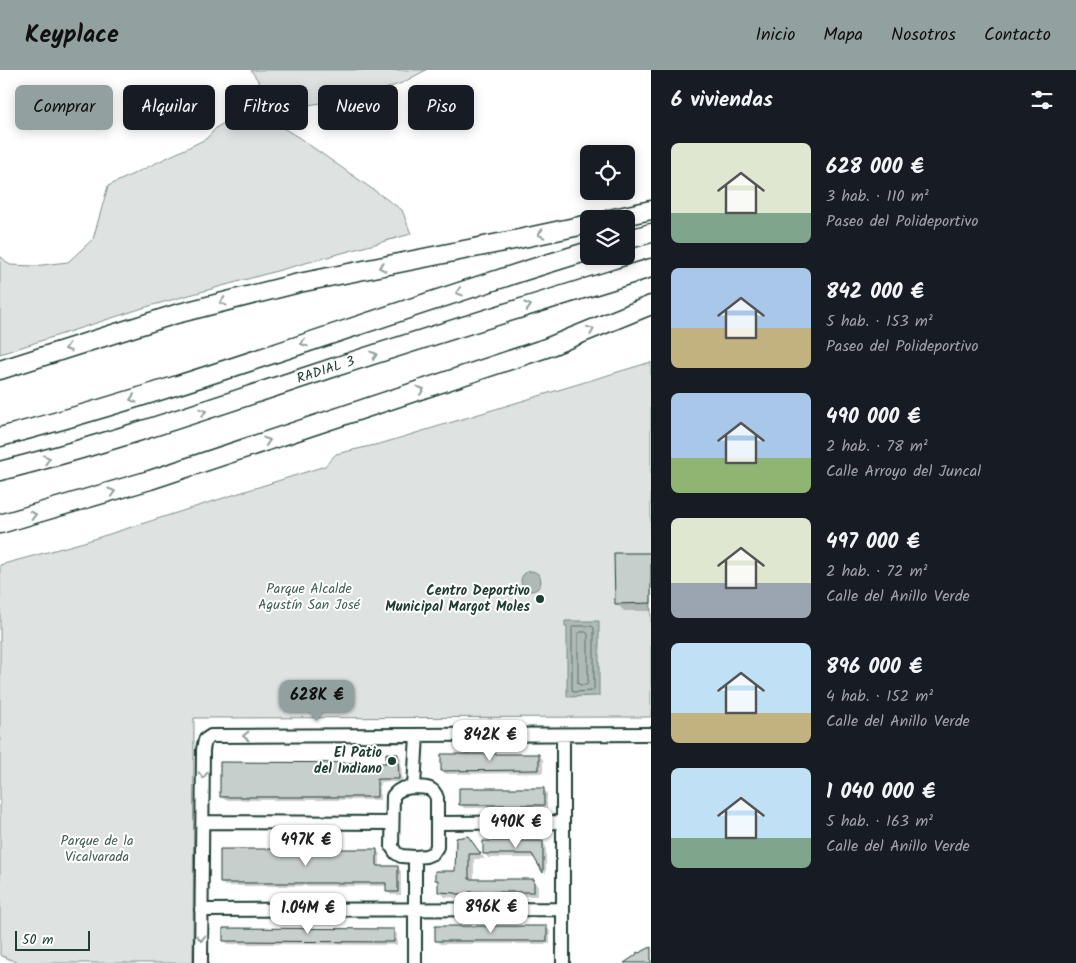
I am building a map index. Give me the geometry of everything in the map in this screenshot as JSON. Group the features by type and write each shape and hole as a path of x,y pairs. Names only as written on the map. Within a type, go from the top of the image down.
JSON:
{"highway":[{"path":"635,214 651,210"},
{"path":"0,370 176,314 300,283 580,226"},
{"path":"635,237 651,233"},
{"path":"0,437 110,407 512,274 580,254"},
{"name":"RADIAL 3","path":"0,471 51,458 205,411 330,369 651,268"},
{"path":"0,524 150,480 537,351 651,305"}],"street":[{"path":"201,963 203,750 206,740 211,736 651,734"},
{"path":"414,787 417,735"},
{"path":"563,735 563,963"},
{"path":"414,787 430,788 435,792 437,798 438,823 437,847 433,853 415,857 401,856 396,853 392,847 393,796 401,789 414,787"},
{"path":"202,822 392,823"},
{"path":"438,823 563,822"},
{"path":"415,857 415,963"},
{"path":"201,910 563,909"}],"green space":[{"path":"251,70 426,70 396,85 318,85 318,103 308,105 308,85 261,85"},
{"path":"225,122 225,130 286,130 402,210 411,234 146,307 0,354 0,256 10,265 33,266 68,262 93,239 108,186 206,139 217,127"},
{"path":"651,362 651,717 194,718 193,963 18,963 0,955 0,565 84,542 325,466 336,454 383,443"}],"water":[{"path":"531,571 538,574 541,581 538,588 531,591 524,588 521,581 524,574"},
{"path":"565,621 599,621 599,696 567,697 567,626 565,626"}],"building":[{"path":"614,553 651,553 651,603 615,604"},
{"path":"386,753 398,754 399,779 377,779 377,797 220,797 220,762 386,763"},
{"path":"441,754 539,754 539,770 441,771"},
{"path":"459,788 544,788 544,805 459,805"},
{"path":"468,836 481,854 469,854 469,879 534,879 534,892 469,892 469,894 456,894 438,892 438,880 435,880 435,871 455,871 456,838"},
{"path":"483,841 543,841 543,873 532,854 483,854"},
{"path":"220,849 377,849 377,866 398,866 398,892 386,892 386,883 220,883"},
{"path":"435,926 547,926 547,941 435,941"},
{"path":"223,928 394,929 394,942 223,941"},
{"path":"651,947 651,963 624,963 636,955 637,952 639,953"}],"place":[{"name":"Centro Deportivo Municipal Margot Moles","path":"540,599"},
{"name":"El Patio del Indiano","path":"392,761"}],"park label":[{"name":"Parque Alcalde Agustín San José","path":"309,598"},
{"name":"Parque de la Vicalvarada","path":"97,850"}]}
